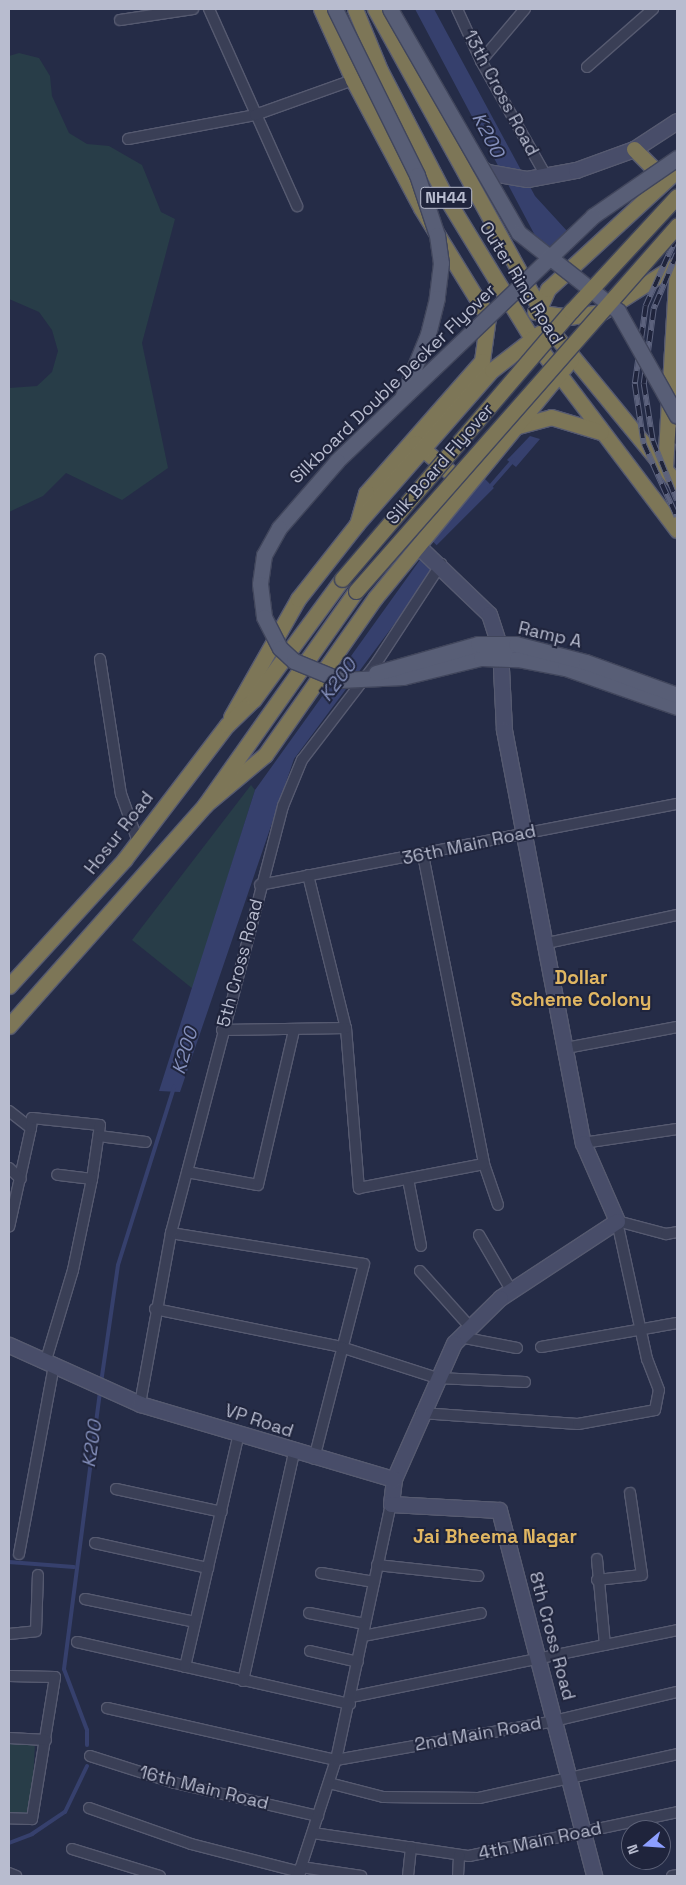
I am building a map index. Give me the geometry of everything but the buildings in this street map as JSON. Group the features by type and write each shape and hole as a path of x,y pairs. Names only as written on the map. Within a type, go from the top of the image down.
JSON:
{"highway":[{"path":"227,725 298,599 482,361 488,317 478,295 421,208 353,80 322,9"},
{"name":"Outer Ring Road","path":"355,9 380,70 443,193 530,337 677,530"},
{"name":"Outer Ring Road","path":"376,9 481,204 554,334 571,359 677,484"},
{"path":"634,150 677,195"},
{"path":"481,169 481,204"},
{"path":"521,320 539,309 548,289 677,170"},
{"name":"Silk Board Flyover","path":"254,700 342,580 570,311 677,195"},
{"name":"Silk Board Flyover","path":"205,805 247,742 356,591 677,224"},
{"path":"665,468 672,420 677,265"},
{"path":"539,309 569,318 602,312 677,265"},
{"path":"478,295 498,283"},
{"path":"418,445 492,370 530,337 544,331 554,334"},
{"path":"9,1026 205,805 265,754 364,613 422,549 466,486 571,359"},
{"path":"500,445 519,425 535,418 565,419 604,434"},
{"path":"418,445 466,486"},
{"name":"Hosur Road","path":"9,986 80,911 227,725 254,700"}],"main road":[{"path":"335,9 417,175 437,235 441,263 437,298 428,334 400,402"},
{"path":"390,9 519,233 618,311 672,420"},
{"name":"Silkboard Double Decker Flyover","path":"353,681 315,672 280,648 264,617 260,584 264,555 300,500 593,216 677,158"},
{"name":"Ramp A","path":"353,681 449,650 478,644 516,644 586,662 677,696"},
{"path":"353,681 403,677 481,658 516,659 565,668 677,707"}],"street":[{"path":"120,20 194,9"},
{"path":"209,9 297,206"},
{"path":"398,9 461,142 481,169 496,174 527,179 546,176 634,150 677,121"},
{"name":"13th Cross Road","path":"457,9 481,61 546,176"},
{"path":"481,61 525,9"},
{"path":"588,68 653,9"},
{"path":"128,140 255,114 353,80"},
{"path":"672,420 677,438"},
{"path":"421,1413 578,1424 639,1416 655,1410 659,1390 647,1359 617,1221 583,1143 527,832 504,730 500,648 489,614 439,563 422,549"},
{"name":"5th Cross Road","path":"140,1404 155,1308 171,1234 222,1030 260,885 302,760 375,665 439,563"},
{"path":"100,659 121,794 138,839"},
{"name":"36th Main Road","path":"260,885 677,804"},
{"path":"423,854 484,1164 498,1205"},
{"path":"308,875 346,1028 359,1188 484,1164"},
{"path":"547,944 677,915"},
{"path":"566,1048 677,1027"},
{"path":"222,1030 346,1028"},
{"path":"187,1172 258,1185 294,1030"},
{"path":"9,1111 31,1128"},
{"path":"9,1227 21,1180 32,1118 100,1125 92,1179 73,1270 50,1363 18,1554"},
{"path":"583,1143 677,1129"},
{"path":"99,1136 146,1142"},
{"path":"9,1168 21,1180"},
{"path":"57,1175 92,1179"},
{"path":"408,1179 421,1246"},
{"path":"300,1872 336,1760 351,1700 377,1565 392,1504 394,1479 437,1378 465,1332 511,1290 617,1221 666,1234 677,1232"},
{"path":"171,1234 364,1264 341,1347 314,1459"},
{"path":"479,1235 511,1290"},
{"path":"420,1271 465,1332 516,1348"},
{"path":"155,1308 341,1347 437,1378 525,1382"},
{"path":"541,1347 642,1330 677,1322"},
{"name":"VP Road","path":"9,1345 113,1394 140,1404 240,1434 314,1459 394,1479"},
{"path":"185,1667 240,1434"},
{"path":"243,1681 294,1452"},
{"path":"116,1489 222,1512"},
{"path":"597,1580 642,1575 630,1493"},
{"name":"8th Cross Road","path":"392,1504 499,1510 594,1876"},
{"path":"95,1543 208,1568"},
{"path":"597,1559 597,1580 605,1645"},
{"path":"377,1565 478,1576"},
{"path":"321,1573 374,1582"},
{"path":"9,1634 36,1631 38,1575"},
{"path":"84,1599 195,1622"},
{"path":"363,1636 481,1612"},
{"path":"309,1613 365,1624"},
{"path":"77,1642 243,1681 351,1700 677,1630"},
{"path":"310,1651 358,1662"},
{"path":"9,1676 55,1677 32,1819 9,1818"},
{"name":"2nd Main Road","path":"336,1760 554,1721 677,1692"},
{"path":"107,1708 336,1760"},
{"path":"9,1738 46,1740"},
{"path":"329,1783 383,1797 434,1800 479,1798 568,1775 677,1754"},
{"name":"16th Main Road","path":"90,1756 175,1783 318,1816"},
{"path":"89,1808 191,1844 300,1872 361,1876"},
{"name":"4th Main Road","path":"313,1833 459,1855 677,1812"},
{"path":"408,1876 411,1847"},
{"path":"72,1849 160,1876"},
{"path":"458,1876 459,1855"},
{"path":"9,1873 16,1876"},
{"path":"672,1876 677,1875"}],"shaded area":[{"path":"19,53 39,58 50,76 52,96 69,133 87,144 109,146 142,165 161,212 175,219 142,343 168,468 122,500 66,473 43,496 9,512 9,388 37,386 52,372 58,351 52,330 39,312 9,299 9,56"},
{"path":"251,785 255,790 193,989 132,940"},
{"path":"9,1742 35,1744 31,1817 9,1816"}],"water":[{"path":"415,9 434,9 535,196 568,232 548,260"},
{"path":"530,436 540,439 516,467 507,460"},
{"path":"484,478 494,488 437,545 427,535"},
{"path":"422,557 433,572 294,759 180,1092 159,1091 255,790"}],"waterway":[{"name":"K200","path":"489,488 514,459"},
{"name":"K200","path":"101,1383 118,1265 174,1087"},
{"name":"K200","path":"87,1745 87,1730 64,1669 100,1390"},
{"path":"9,1562 74,1567"},
{"name":"K200","path":"9,1843 32,1834 65,1812 87,1766"}],"railway":[{"path":"677,237 646,306 635,384 644,444 677,517"},
{"path":"677,254 654,309 644,384 653,441 677,500"}],"district":[{"name":"Dollar Scheme Colony","path":"581,989"},
{"name":"Jai Bheema Nagar","path":"495,1537"}]}
